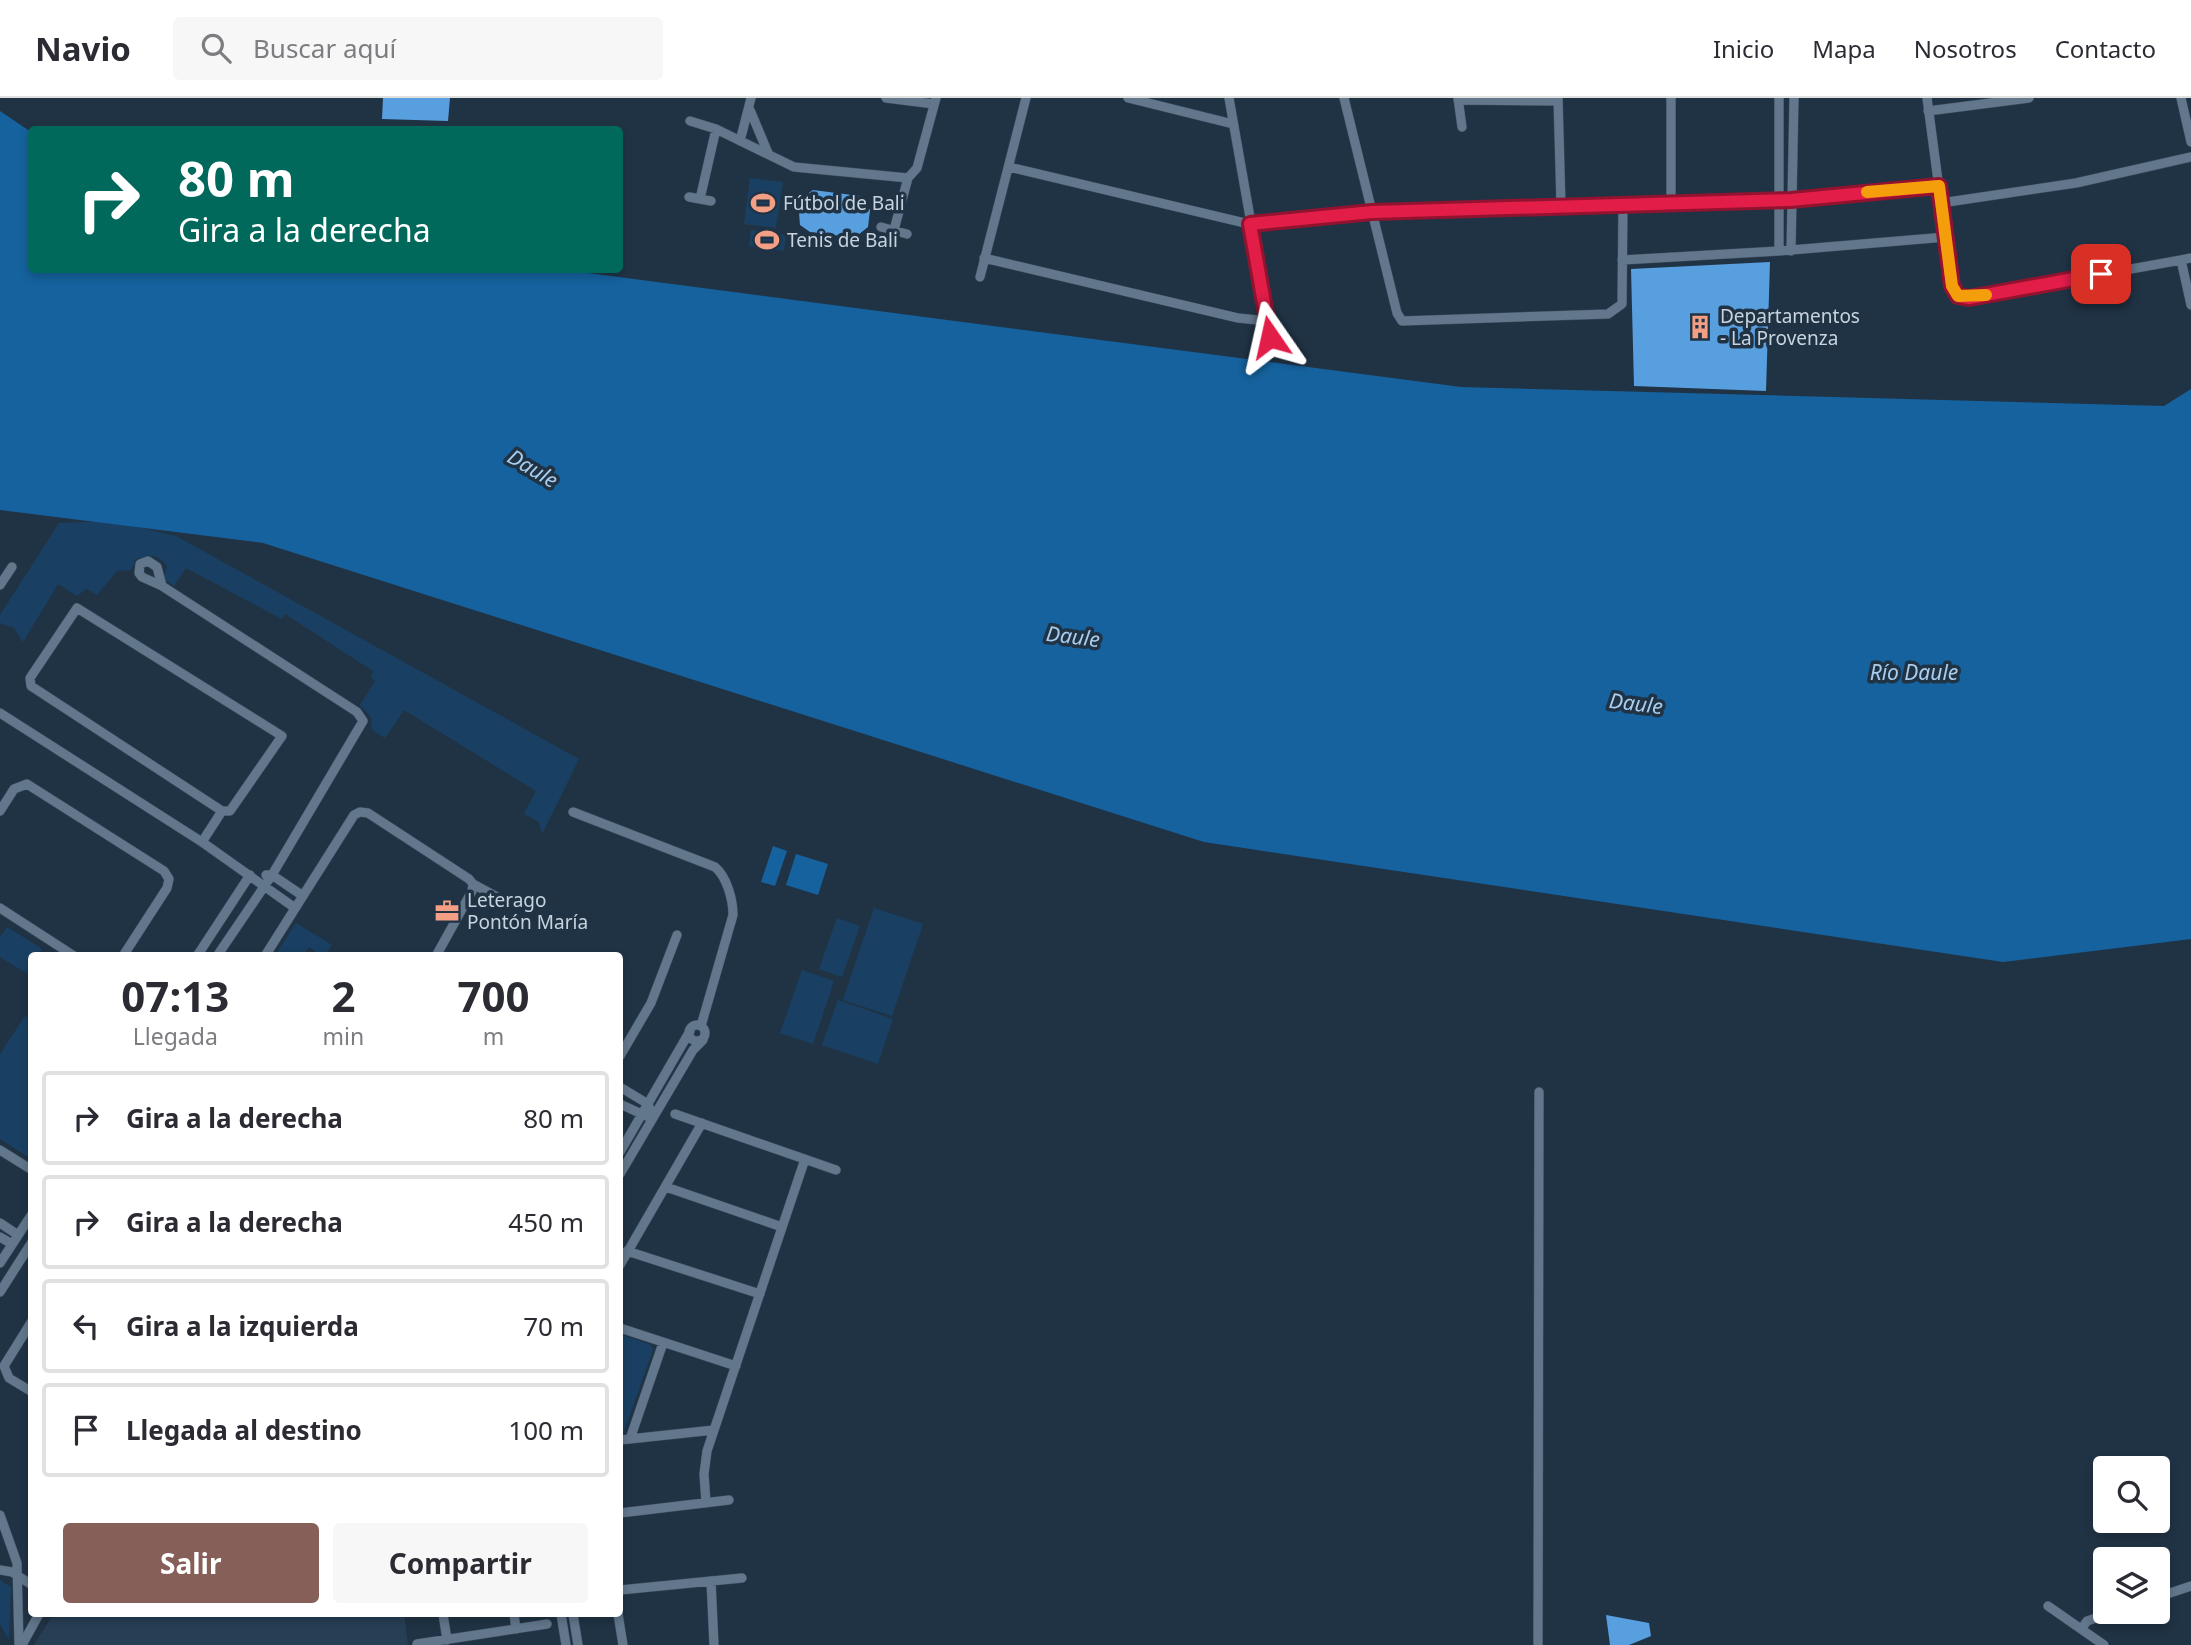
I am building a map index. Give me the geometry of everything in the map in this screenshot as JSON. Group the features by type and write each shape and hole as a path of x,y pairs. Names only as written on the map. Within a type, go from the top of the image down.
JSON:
{"street":[{"path":"740,141 751,98"},
{"path":"886,98 935,101 917,168 908,178 894,230"},
{"path":"980,277 1026,98"},
{"path":"1128,98 1233,124"},
{"path":"1229,98 1270,337"},
{"path":"1344,98 1397,313 1402,321 1608,314 1622,304 1623,205"},
{"path":"1671,98 1671,205"},
{"path":"1779,98 1779,251"},
{"path":"1791,251 1794,98"},
{"path":"1927,98 1952,286 1958,296 1969,298 2191,258"},
{"path":"1928,111 2029,98"},
{"path":"2181,98 2191,142"},
{"path":"1462,127 1458,99 1558,99 1561,205"},
{"path":"750,110 768,153"},
{"path":"690,121 716,129 805,169 908,178"},
{"path":"689,197 706,200 716,129"},
{"path":"1941,203 2076,183 2191,158"},
{"path":"1009,167 1250,224 1372,212 1791,200 1939,186"},
{"path":"881,227 907,234"},
{"path":"1622,260 1791,251 1945,237"},
{"path":"984,258 1238,318 1267,321"},
{"path":"2181,260 2191,305"},
{"path":"0,585 12,567"},
{"path":"162,586 362,718 358,733 272,875 220,952"},
{"path":"202,842 222,811 233,809 282,736 83,610 74,610 30,678 31,686 222,811"},
{"path":"0,713 202,842 295,908"},
{"path":"0,811 17,786 27,784 164,871 169,879 167,888 126,952"},
{"path":"268,952 354,815 360,812 368,813 473,884 497,897"},
{"path":"573,813 715,867 722,874 732,902 733,915 701,1026"},
{"path":"250,875 272,875 303,896"},
{"path":"200,952 250,875"},
{"path":"438,952 472,891 473,884"},
{"path":"0,908 68,952"},
{"path":"623,1051 650,1003 677,935"},
{"path":"623,1147 690,1031 694,1026 701,1026"},
{"path":"623,1169 694,1050 703,1040 706,1032 701,1026"},
{"path":"690,1031 693,1040 703,1040"},
{"path":"623,1089 648,1104 654,1116"},
{"path":"1538,1645 1539,1093"},
{"path":"623,1106 641,1116 654,1116"},
{"path":"675,1114 836,1170"},
{"path":"623,1259 702,1123"},
{"path":"0,1150 28,1168"},
{"path":"706,1503 704,1474 715,1430 805,1159"},
{"path":"666,1187 782,1227"},
{"path":"0,1263 28,1219"},
{"path":"0,1223 18,1235"},
{"path":"0,1237 12,1244"},
{"path":"0,1292 28,1250"},
{"path":"627,1251 760,1294"},
{"path":"28,1327 4,1366 9,1378 28,1390"},
{"path":"623,1329 736,1366"},
{"path":"663,1342 625,1440 715,1430"},
{"path":"623,1513 729,1500"},
{"path":"0,1515 14,1549 21,1645"},
{"path":"0,1570 12,1572 28,1583"},
{"path":"623,1590 742,1578"},
{"path":"711,1581 714,1645"},
{"path":"2170,1593 2191,1586"},
{"path":"2048,1606 2104,1645"},
{"path":"21,1645 37,1617"},
{"path":"443,1617 447,1640"},
{"path":"514,1617 516,1629"},
{"path":"561,1617 566,1645"},
{"path":"573,1617 578,1645"},
{"path":"618,1617 623,1645"},
{"path":"2082,1628 2087,1621 2093,1619"},
{"path":"417,1644 547,1624"}],"shaded area":[{"name":"Fútbol de Bali","path":"750,178 783,182 776,228 744,224"},
{"name":"Tenis de Bali","path":"751,230 786,235 784,251 749,246"},
{"path":"112,521 176,536 579,759 542,834 539,822 524,814 536,791 404,710 385,738 372,730 371,717 360,705 375,681 371,677 373,671 285,614 282,619 186,568 174,586 163,579 167,566 160,559 149,556 136,559 131,570 117,571 97,595 86,589 77,596 58,584 23,642 14,628 0,623 0,615 59,523"},
{"path":"874,908 923,924 892,1016 843,1000"},
{"path":"837,918 860,926 842,977 819,969"},
{"path":"296,923 332,945 327,952 314,952 309,947 305,952 278,952"},
{"path":"7,927 42,949 40,952 28,952 26,973 0,957 0,937"},
{"path":"802,970 834,981 813,1044 780,1033"},
{"path":"838,1000 893,1019 878,1064 822,1045"},
{"path":"25,1016 28,1018 28,1157 0,1139 0,1054"},
{"path":"623,1335 651,1345 653,1350 623,1434"},
{"path":"0,1580 11,1587 9,1640 0,1624"},
{"path":"404,1617 408,1645 34,1645 51,1618"}],"water":[{"name":"Río Daule","path":"0,111 28,130 28,273 588,273 1461,387 2164,406 2191,389 2191,939 2003,962 1204,842 263,543 0,510"},
{"path":"773,846 787,851 775,886 761,882"},
{"path":"796,854 828,864 818,895 786,885"}],"building":[{"path":"383,98 450,98 448,121 382,119"},
{"path":"813,190 860,196 870,210 868,227 858,235 810,232 800,225 798,201"},
{"name":"Departamentos - La Provenza","path":"1770,262 1766,391 1634,386 1631,269"},
{"path":"1606,1615 1649,1623 1651,1636 1629,1645 1610,1645"}],"slow traffic":[{"path":"1867,192 1939,186 1952,286 1958,296 1969,298 1986,295"}],"place":[{"name":"Fútbol de Bali","path":"763,203"},
{"name":"Tenis de Bali","path":"767,240"},
{"name":"Departamentos - La Provenza","path":"1700,327"},
{"name":"Leterago Pontón María","path":"447,911"}],"route":[{"path":"1270,337 1250,224 1372,212 1561,205 1671,205 1779,200 1939,186 1952,286 1958,296 1969,298 2101,274"}],"water label":[{"name":"Daule","path":"533,468"},
{"name":"Daule","path":"1073,636"},
{"name":"Daule","path":"1636,703"}]}
